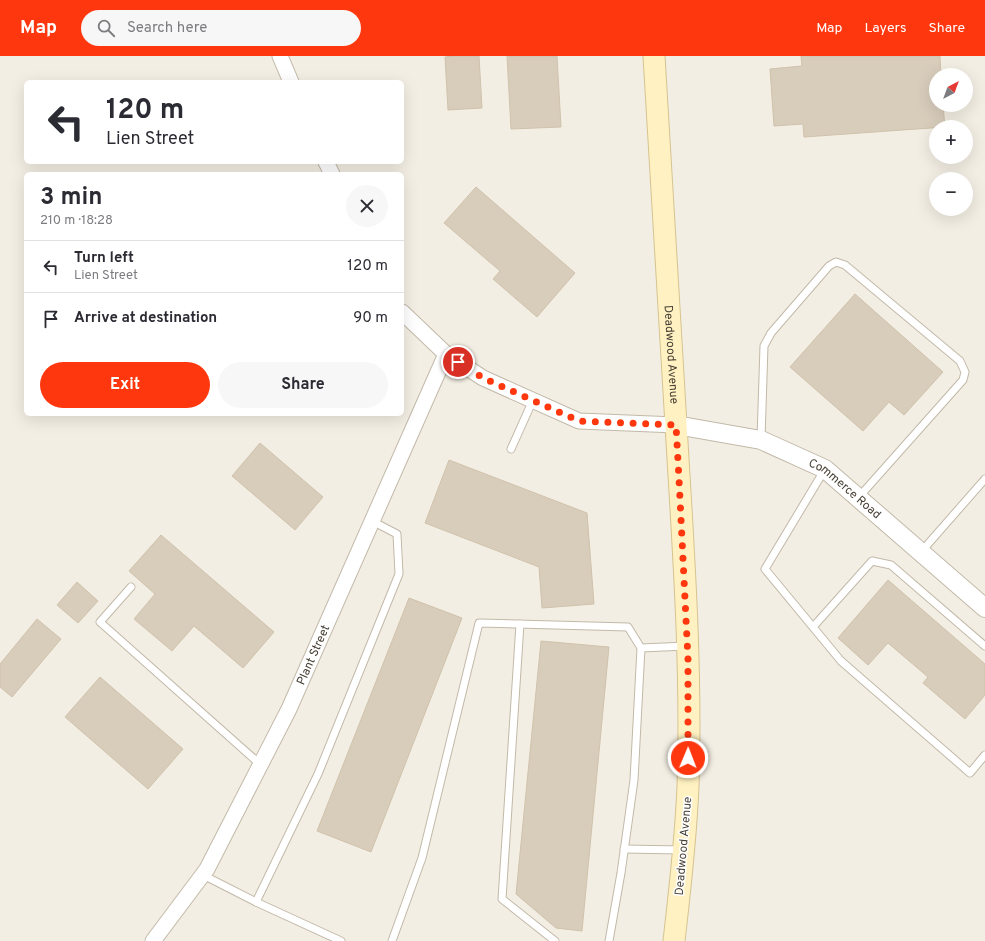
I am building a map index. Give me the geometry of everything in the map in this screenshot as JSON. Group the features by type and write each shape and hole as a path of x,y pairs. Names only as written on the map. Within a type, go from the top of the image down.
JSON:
{"main road":[{"name":"Deadwood Avenue","path":"654,56 688,646 688,787 684,850 674,941"}],"street":[{"path":"280,56 290,80"},
{"path":"404,314 446,354 483,378 579,421 676,425"},
{"name":"Plant Street","path":"153,941 207,869 289,709 446,354"},
{"name":"Commerce Road","path":"676,425 761,440 825,469 985,608"}],"lane":[{"path":"761,440 764,346 771,333 828,266 836,262 845,265 960,361 965,372 963,380 858,498"},
{"path":"511,449 533,400"},
{"path":"825,469 765,569 841,661 970,773 985,755"},
{"path":"921,552 985,479"},
{"path":"256,902 318,774 399,574 397,534 372,521"},
{"path":"813,626 872,561 891,565 985,646"},
{"path":"131,588 100,622 261,765"},
{"path":"392,941 422,858 480,623 628,627 641,648 634,780 621,873 609,941"},
{"path":"520,624 502,899 555,941"},
{"path":"641,648 688,646"},
{"path":"624,849 684,850"},
{"path":"203,875 256,902 341,941"}],"building":[{"path":"479,56 482,108 448,110 445,57"},
{"path":"507,56 557,56 561,127 511,129"},
{"path":"801,56 940,56 941,68 929,68 929,112 944,112 944,120 929,120 929,128 804,137 803,124 774,126 770,69 802,66"},
{"path":"476,187 575,273 537,317 493,279 500,271 444,223"},
{"path":"855,294 943,372 904,415 889,402 863,431 790,367"},
{"path":"260,443 323,497 295,530 232,476"},
{"path":"449,460 587,513 594,604 542,608 539,567 425,523"},
{"path":"161,535 274,632 243,668 194,626 172,651 134,619 155,594 129,571"},
{"path":"888,580 985,664 985,695 965,719 923,683 928,677 888,643 868,665 838,638"},
{"path":"77,582 98,601 78,623 57,605"},
{"path":"409,598 462,618 371,852 317,831"},
{"path":"37,619 61,639 12,697 0,687 0,664"},
{"path":"541,641 609,647 582,931 556,928 516,894"},
{"path":"100,677 183,749 148,789 65,717"}],"route":[{"path":"458,362 483,378 579,421 676,425 688,659 688,758"}]}
